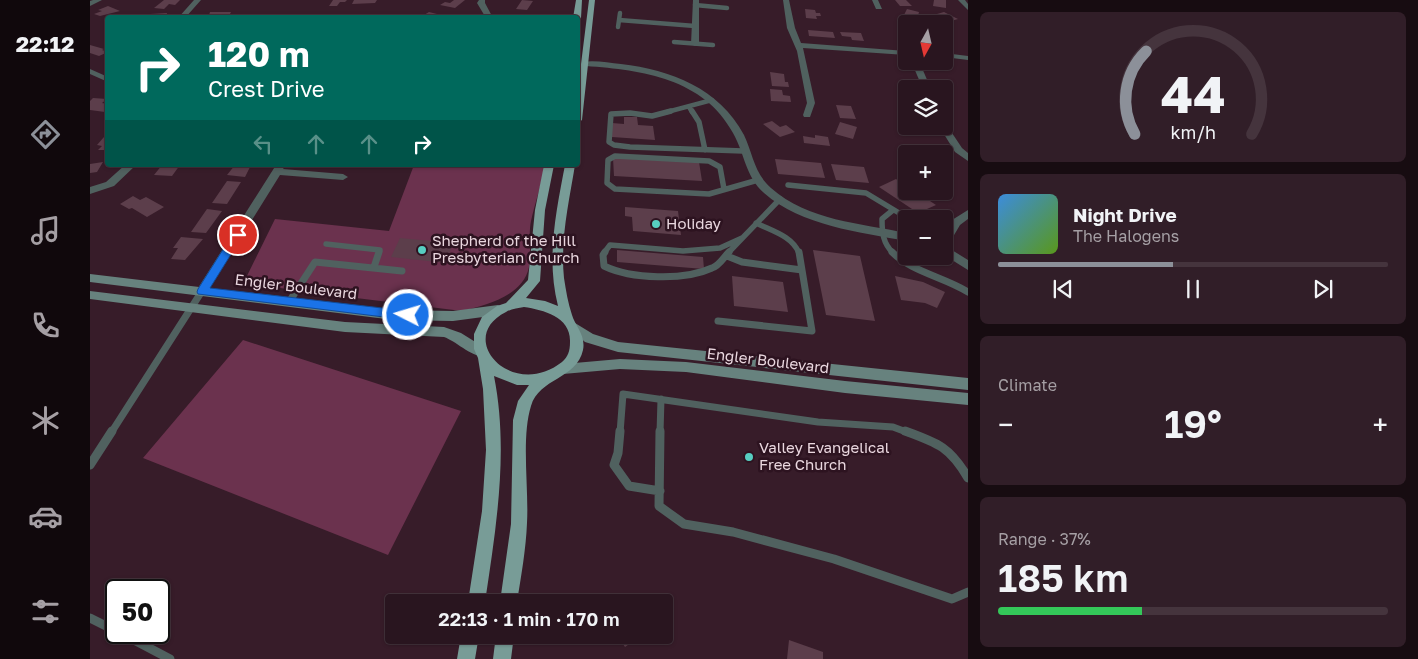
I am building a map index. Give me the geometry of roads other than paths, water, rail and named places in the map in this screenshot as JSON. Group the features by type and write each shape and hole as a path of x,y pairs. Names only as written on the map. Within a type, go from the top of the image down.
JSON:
{"main road":[{"path":"577,15 579,0"},
{"path":"580,106 592,0"},
{"path":"477,594 489,521 494,443 494,416 479,344 485,322 502,308 518,299 534,281 540,210 549,167"},
{"path":"566,316 556,261 556,247 570,167"},
{"name":"Engler Boulevard","path":"90,278 394,315 436,316 502,308"},
{"path":"90,296 345,327 444,332 457,336 482,355 490,366 506,376 526,380 546,378"},
{"path":"502,308 524,302 542,304 566,316 575,328 578,342 577,350 569,363 535,387 525,401 520,420 519,524 510,594"},
{"name":"Engler Boulevard","path":"575,328 589,338 618,346 968,384"},
{"name":"Engler Boulevard","path":"563,369 620,364 677,366 892,393 968,399"},
{"path":"466,659 468,644"},
{"path":"502,659 504,644"}],"street":[{"path":"90,4 99,0"},
{"path":"184,15 198,0"},
{"path":"482,0 481,3 488,15"},
{"path":"786,0 790,28 799,44 812,103 806,115"},
{"path":"961,0 968,8"},
{"path":"695,2 695,44"},
{"path":"799,44 898,52"},
{"path":"953,56 968,58"},
{"path":"586,64 628,67 666,76 689,85 712,100 732,123 739,136 748,166 770,192 798,211 835,223 898,235"},
{"path":"90,70 105,78"},
{"path":"949,135 958,150 968,158"},
{"path":"90,191 110,184 129,167"},
{"path":"202,292 279,169 343,177"},
{"path":"953,228 956,223 968,213"},
{"path":"953,256 968,266"}],"lane":[{"path":"695,2 727,8"},
{"path":"618,27 620,13"},
{"path":"619,20 695,26"},
{"path":"674,42 713,45"},
{"path":"712,100 652,116 630,113 612,114 608,135 609,142 614,145 630,147 744,151"},
{"path":"689,107 699,122 705,150"},
{"path":"724,190 720,167 709,161 615,156 608,160 607,183 615,189 709,194 724,190 758,180"},
{"path":"788,185 866,193 898,213"},
{"path":"742,238 720,248 683,251 610,245 603,255 604,266 616,272 663,277 692,274 714,268 780,199"},
{"path":"893,210 882,219 880,231 883,242 893,255 908,264 946,279 968,292"},
{"path":"718,321 812,331 799,250 782,235 756,223"},
{"path":"326,244 380,250 374,268"},
{"path":"727,256 742,262 802,270"},
{"path":"289,302 315,262 402,271"},
{"path":"90,465 202,292"},
{"path":"660,491 629,486 614,465 618,453 623,394 818,422 893,427 936,442 958,461 968,478"},
{"path":"661,399 660,506 684,524 733,532 834,559 952,599 968,592"},
{"path":"90,618 105,626"},
{"path":"141,644 170,659"}],"place":[{"name":"Holiday","path":"656,224"},
{"name":"Shepherd of the Hill Presbyterian Church","path":"422,250"},
{"name":"Valley Evangelical Free Church","path":"749,457"}]}
